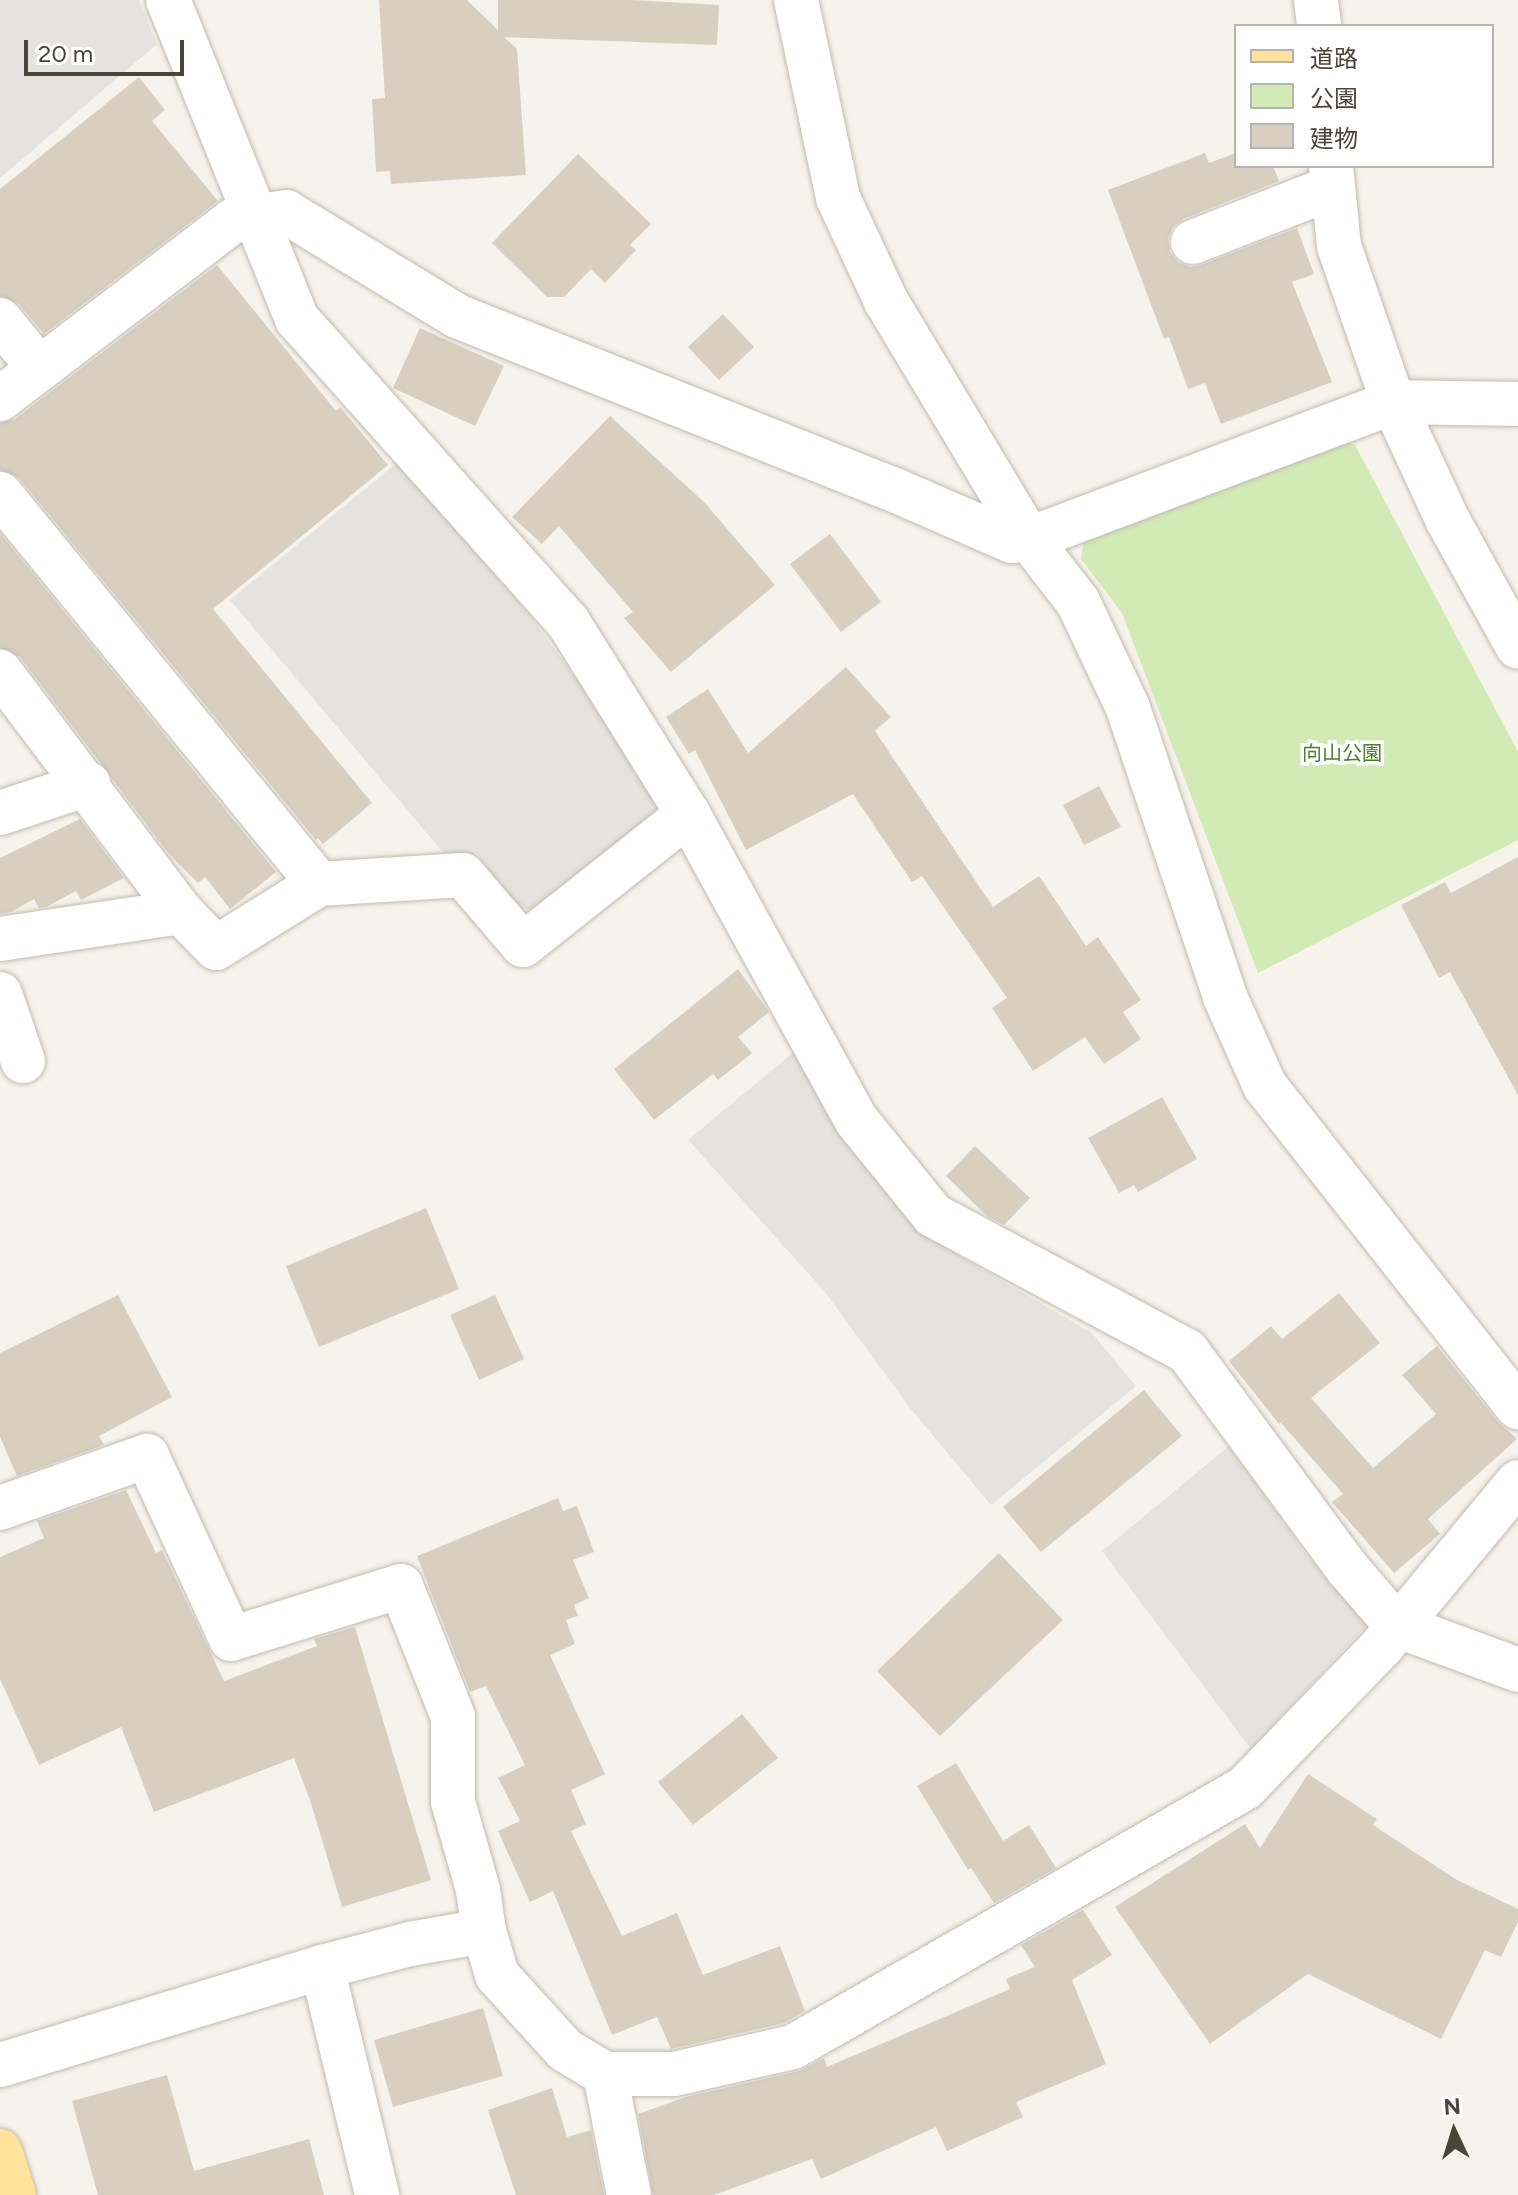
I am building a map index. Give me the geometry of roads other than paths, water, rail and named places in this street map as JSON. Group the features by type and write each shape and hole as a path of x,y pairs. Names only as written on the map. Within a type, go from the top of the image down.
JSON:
{"main road":[{"path":"0,2151 14,2195"}],"street":[{"path":"168,0 297,319 568,622 688,814 857,1121 933,1215 1187,1351 1347,1568 1396,1625 1518,1670"},
{"path":"796,0 838,198 886,301 1029,539 1078,602 1128,708 1225,997 1265,1086 1518,1407"},
{"path":"1316,0 1319,24"},
{"path":"1193,242 1332,177 1339,246 1393,402 1447,519 1518,647"},
{"path":"0,399 234,220 286,212 457,316 890,488 1012,541 1029,539 1393,402 1518,404"},
{"path":"0,320 39,368"},
{"path":"0,494 319,884"},
{"path":"0,672 88,784 181,912 216,948 319,884 463,875 523,945 688,814"},
{"path":"0,813 88,784"},
{"path":"0,939 181,912"},
{"path":"0,994 23,1061"},
{"path":"0,1508 147,1456 231,1639 401,1586 453,1717 453,1802 478,1890 484,1931 497,1975 565,2050 605,2074 674,2074 793,2047 1245,1788 1382,1646 1396,1625 1518,1482"},
{"path":"0,2065 322,1967 410,1944 484,1931"},
{"path":"322,1967 377,2195"},
{"path":"605,2074 629,2195"}],"park label":[{"name":"向山公園","path":"1342,753"}]}
